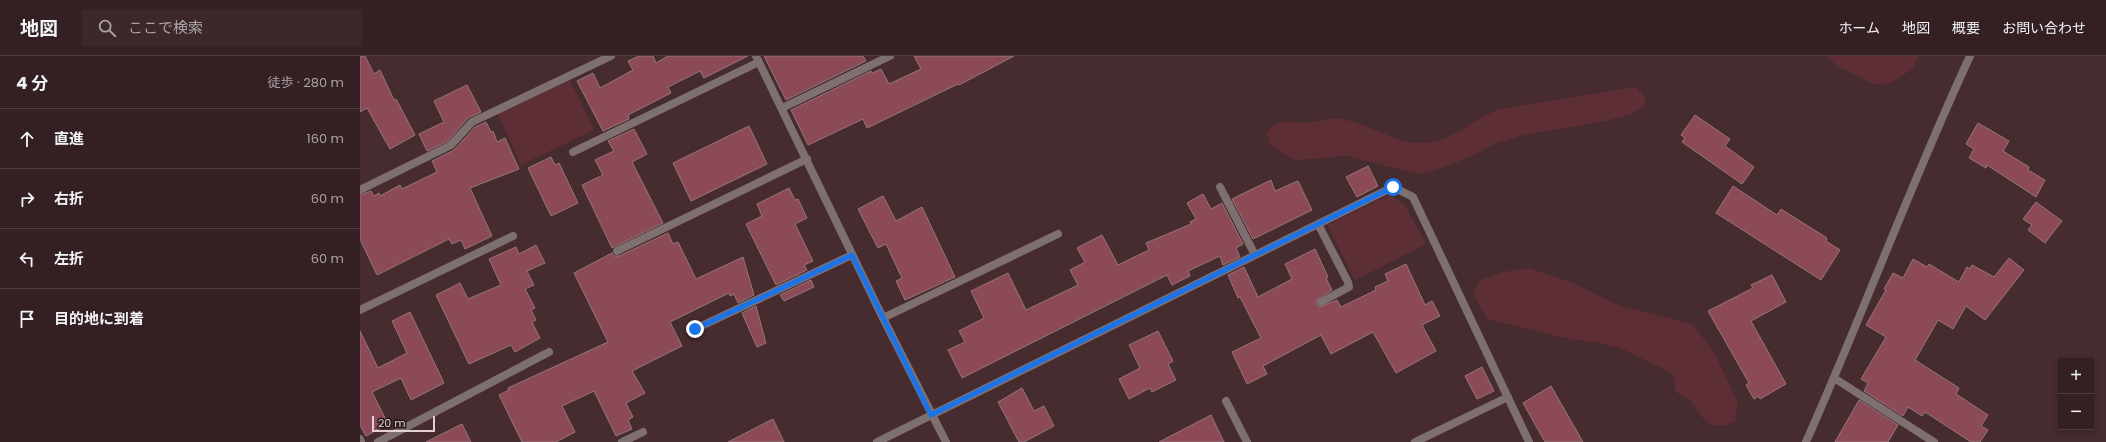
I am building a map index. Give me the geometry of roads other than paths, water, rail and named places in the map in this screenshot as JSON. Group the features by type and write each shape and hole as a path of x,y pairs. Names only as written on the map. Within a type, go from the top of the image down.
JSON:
{"street":[{"path":"360,190 450,145 472,122 611,56"},
{"path":"782,108 890,56"},
{"path":"1806,442 1834,378 1935,131 1970,56"},
{"path":"573,152 758,59 852,255 931,415 946,442"},
{"path":"617,251 807,159"},
{"path":"1220,187 1256,255"},
{"path":"877,442 1393,187 1413,197 1529,442"},
{"path":"1318,224 1348,282 1349,287 1321,302"},
{"path":"883,318 1058,234"},
{"path":"360,310 513,236"},
{"path":"695,329 852,255"},
{"path":"378,442 548,352"},
{"path":"1834,378 1934,442"},
{"path":"1415,442 1508,397"},
{"path":"1226,401 1247,442"},
{"path":"622,442 643,432"}]}
